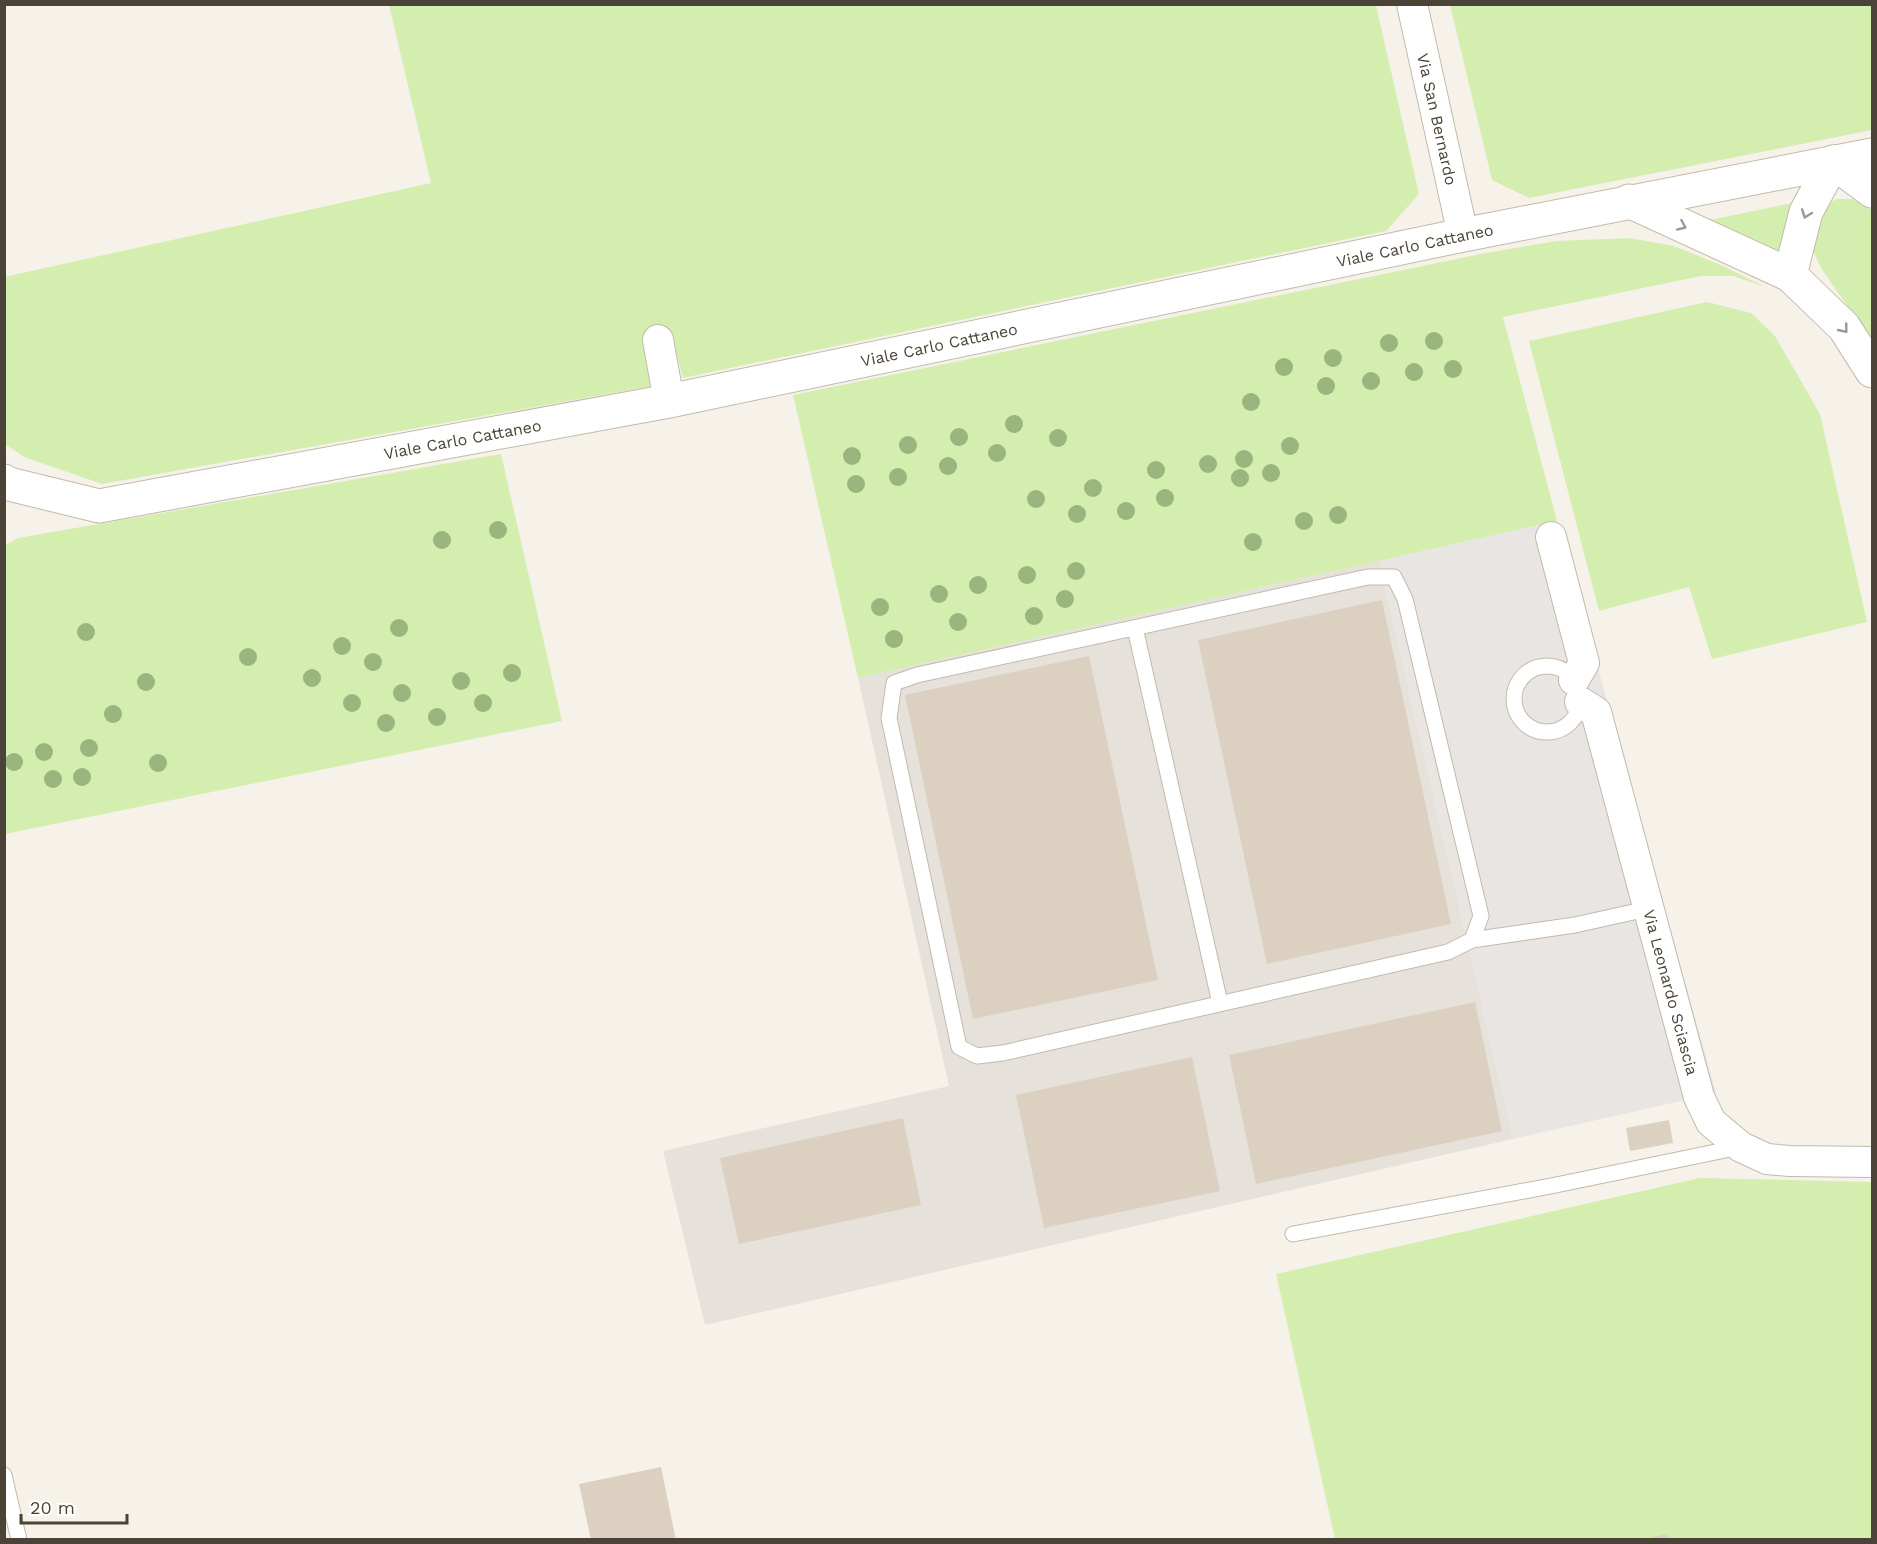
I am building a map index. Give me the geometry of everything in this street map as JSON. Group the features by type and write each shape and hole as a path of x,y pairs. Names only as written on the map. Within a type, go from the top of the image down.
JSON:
{"street":[{"name":"Via San Bernardo","path":"1412,4 1463,235"},
{"name":"Viale Carlo Cattaneo","path":"6,485 99,506 669,401 1629,201 1872,155"},
{"path":"1790,275 1806,212 1833,162 1872,191"},
{"path":"1629,201 1790,275 1844,327 1872,371"},
{"path":"658,340 669,401"},
{"name":"Via Leonardo Sciascia","path":"1551,537 1584,663 1577,691 1596,712 1698,1097 1711,1122 1741,1146 1767,1159 1872,1162"}],"lane":[{"path":"1472,940 1481,916 1405,599 1394,577 1368,577 917,675 894,683 889,718 959,1047 977,1056 1003,1053 1448,952 1472,940 1575,925 1647,909"},
{"path":"1135,628 1220,1004"},
{"path":"1293,1234 1551,1186 1741,1146"},
{"path":"4,1474 19,1539"}],"shaded area":[{"path":"1557,521 1716,1093 1513,1139 1379,561"},
{"path":"1379,561 1513,1139 705,1325 663,1151 949,1086 858,678"}],"green space":[{"path":"389,5 1376,5 1419,194 1386,231 683,378 672,337 643,344 652,386 102,484 24,457 5,444 4,277 431,183"},
{"path":"1450,5 1872,5 1872,130 1529,198 1492,180"},
{"path":"1837,199 1856,199 1872,211 1872,342 1821,268 1813,250 1815,229 1828,203"},
{"path":"1792,203 1777,257 1705,221"},
{"path":"1629,238 1674,246 1723,266 1765,287 1733,276 1701,276 1503,317 1557,521 858,678 793,395 1486,253 1556,241"},
{"path":"1707,302 1751,313 1775,336 1820,414 1867,622 1712,659 1689,587 1599,611 1529,341"},
{"path":"501,454 562,721 5,834 5,545 18,538"},
{"path":"1700,1178 1872,1182 1872,1539 1335,1539 1276,1274"}],"building":[{"path":"1382,600 1451,924 1267,964 1198,640"},
{"path":"1089,656 1158,980 973,1019 905,695"},
{"path":"1475,1002 1502,1131 1256,1184 1229,1055"},
{"path":"1192,1057 1220,1191 1044,1228 1016,1095"},
{"path":"903,1118 921,1205 739,1244 720,1158"},
{"path":"1669,1120 1673,1143 1630,1151 1626,1128"},
{"path":"661,1467 676,1540 591,1540 579,1484"},
{"path":"1667,1534 1668,1540 1644,1540 1644,1539"}]}
